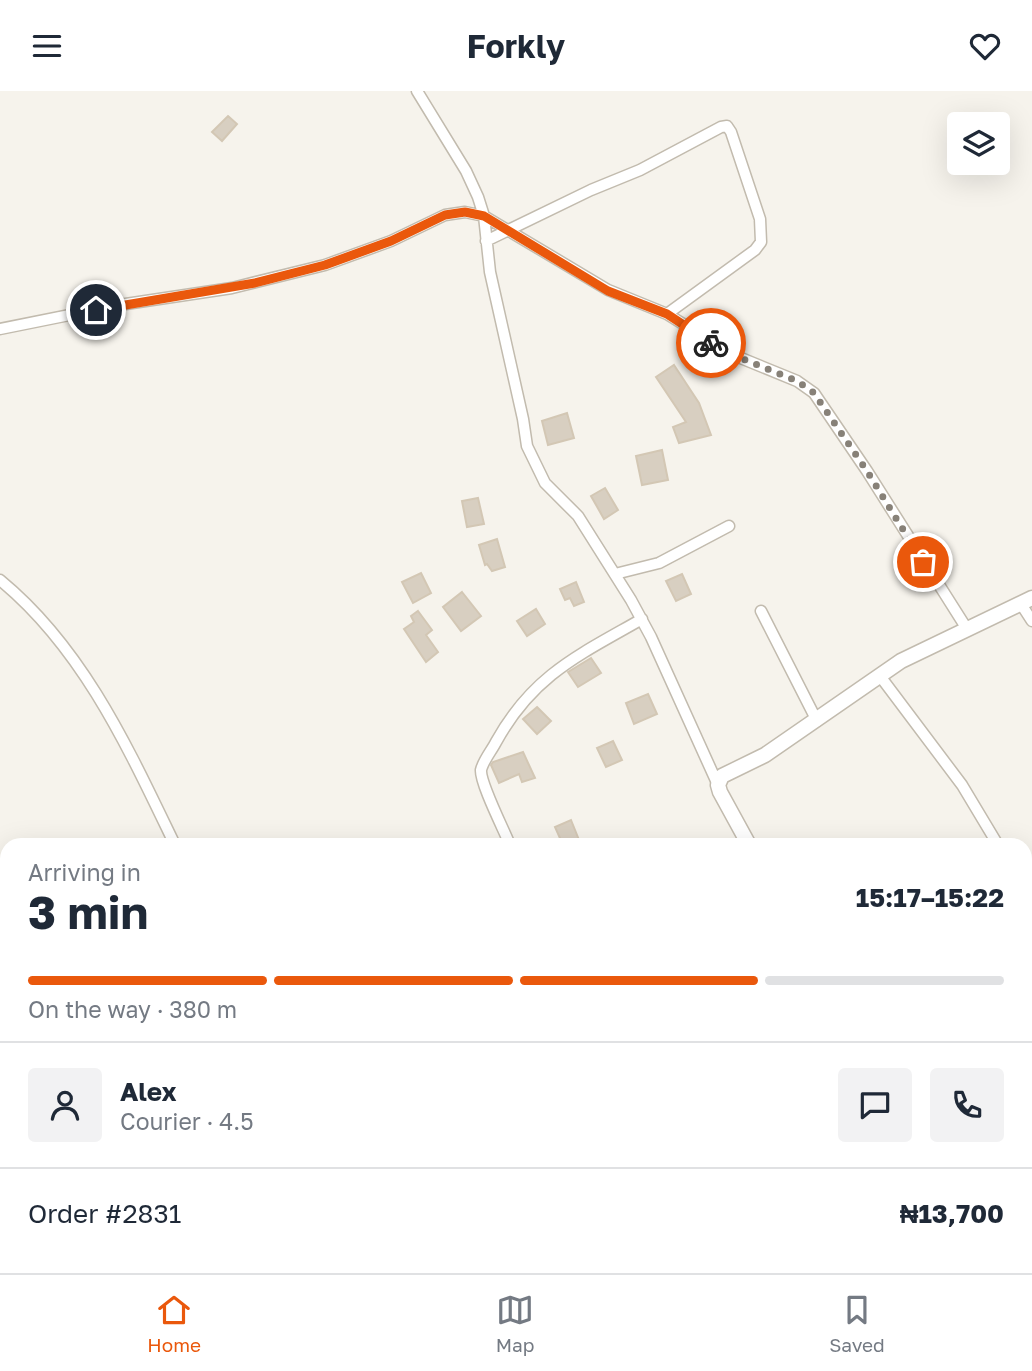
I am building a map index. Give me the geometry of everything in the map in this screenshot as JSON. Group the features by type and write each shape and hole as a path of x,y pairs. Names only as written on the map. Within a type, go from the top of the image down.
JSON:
{"street":[{"path":"417,91 466,170 484,216 490,272 527,446 545,483 578,516 642,619 723,799 745,838"},
{"path":"486,241 548,210 640,170 727,126 761,219 761,241 755,250 667,314"},
{"path":"0,329 120,305 232,288 325,265 391,241 445,215 465,212 484,216 608,291 667,314 731,354 797,381 814,393 967,629"},
{"path":"615,574 659,563 729,526"},
{"path":"0,580 16,593 79,665 140,772 173,838"},
{"path":"718,785 722,776 765,755 901,661 1026,601 1032,621"},
{"path":"761,611 817,721"},
{"path":"507,838 482,782 481,769 500,735 523,700 562,665 642,619"},
{"path":"880,676 962,785 994,838"}],"building":[{"path":"228,116 237,124 222,141 212,132"},
{"path":"674,365 699,403 711,435 679,443 673,427 686,422 656,377"},
{"path":"567,413 574,438 548,445 542,421"},
{"path":"662,450 668,480 642,485 636,456"},
{"path":"605,488 618,510 604,519 591,496"},
{"path":"478,498 484,524 467,527 462,501"},
{"path":"497,539 505,567 492,571 485,565 479,545"},
{"path":"421,573 431,593 413,603 402,582"},
{"path":"682,574 691,594 676,601 666,581"},
{"path":"576,582 584,602 574,606 570,598 565,600 560,589"},
{"path":"462,592 481,616 461,631 443,607"},
{"path":"536,609 545,624 527,636 517,621"},
{"path":"418,611 432,630 426,635 438,652 426,662 404,629 414,622 411,616"},
{"path":"591,658 601,673 578,687 568,672"},
{"path":"648,694 657,714 634,724 626,703"},
{"path":"537,707 551,721 537,734 523,719"},
{"path":"613,741 622,760 606,767 597,748"},
{"path":"523,752 535,778 522,782 519,774 499,783 491,765 493,762"},
{"path":"571,820 578,838 560,838 555,827"}],"way so far":[{"path":"711,343 797,381 814,393 867,471 923,562"}],"route":[{"path":"96,310 232,288 325,265 391,241 445,215 465,212 484,216 608,291 667,314 711,343"}]}
